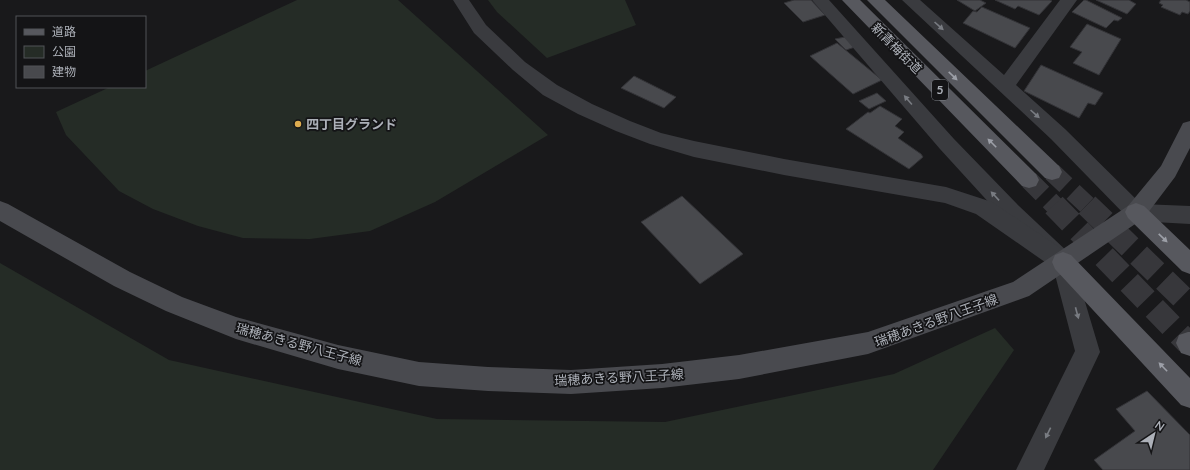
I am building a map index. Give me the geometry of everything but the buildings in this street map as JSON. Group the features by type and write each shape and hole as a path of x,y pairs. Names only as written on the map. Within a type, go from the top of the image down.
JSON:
{"main road":[{"name":"新青梅街道","path":"850,0 1029,180"},
{"name":"新青梅街道","path":"875,0 1052,172"},
{"name":"瑞穂あきる野八王子線","path":"0,210 122,279 174,304 236,328 338,357 419,374 488,379 571,382 662,376 739,367 868,344 1021,289 1064,262 1136,212 1168,171 1190,128"},
{"path":"1136,212 1190,264"},
{"path":"1064,262 1190,396"}],"street":[{"path":"461,0 480,29 519,66 550,90 585,109 623,126 657,139 694,149 784,167 946,195 984,208 1064,262"},
{"path":"820,0 947,144 1011,212 1064,262 1088,352 1030,470"},
{"path":"910,0 1058,134 1136,212 1190,215"},
{"path":"1005,87 1069,0"}],"green space":[{"name":"四丁目グランド","path":"297,0 398,0 548,135 435,202 370,231 310,239 243,238 198,226 153,209 119,191 66,135 56,112 108,88 146,88 146,71"},
{"path":"488,0 625,0 636,25 547,58 497,12"},
{"path":"0,263 169,360 437,419 665,422 894,374 995,328 1014,350 933,470 0,470"}],"tunnel":[{"path":"1052,172 1088,206"},
{"path":"1029,180 1054,205"},
{"path":"1054,205 1188,343"},
{"path":"1087,205 1190,305"}],"place":[{"name":"四丁目グランド","path":"298,124"}]}
